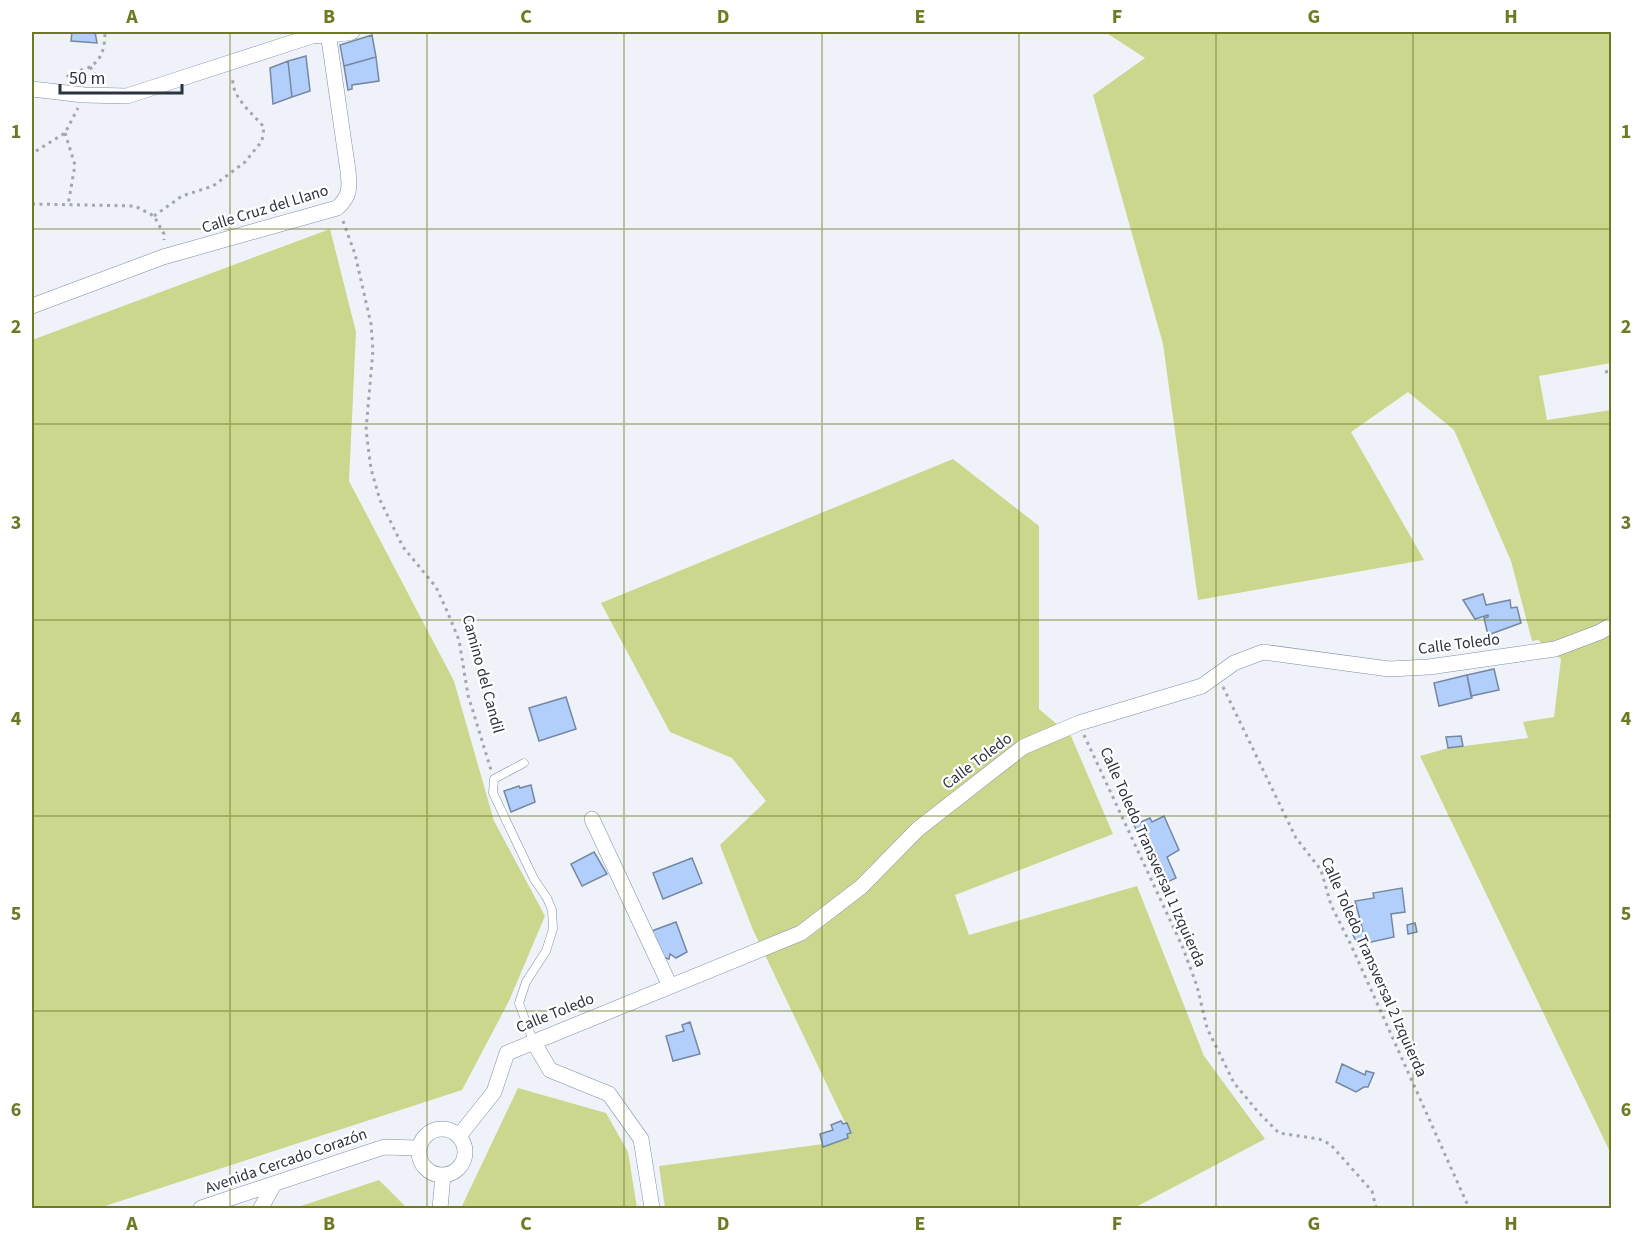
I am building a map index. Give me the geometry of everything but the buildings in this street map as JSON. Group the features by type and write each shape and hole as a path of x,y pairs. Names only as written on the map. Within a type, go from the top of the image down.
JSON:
{"street":[{"path":"32,89 84,95 127,96 312,36 352,32"},
{"name":"Calle Cruz del Llano","path":"32,306 163,257 337,208 347,200 350,187 328,33"},
{"name":"Calle Toledo","path":"459,1136 494,1092 507,1053 801,933 861,887 918,829 1023,747 1079,723 1202,686 1234,663 1263,652 1389,669 1429,667 1555,649 1600,632 1611,625"},
{"path":"592,819 670,986"},
{"path":"533,1041 550,1070 609,1094 640,1138 652,1209"},
{"path":"446,1129 459,1136 465,1146 465,1158 458,1170 443,1176 430,1174 420,1162 418,1148 422,1138 433,1130 446,1129"},
{"name":"Avenida Cercado Corazón","path":"201,1209 384,1147 418,1148"},
{"path":"440,1209 443,1176"},
{"path":"261,1209 273,1186"}],"lane":[{"path":"524,763 494,779 493,793 552,910 552,929 546,951 526,982 519,1003 533,1041"}],"path":[{"path":"53,91 70,74 90,67 99,59 105,46 105,32"},
{"path":"154,216 182,196 213,186 245,162 262,141 264,127 238,96 232,82 237,60"},
{"path":"36,151 65,133 84,95"},
{"path":"65,133 75,165 68,205"},
{"path":"32,204 135,206 154,216 164,234 163,257"},
{"name":"Camino del Candil","path":"337,208 355,254 371,324 373,350 366,430 371,469 380,500 403,547 436,587 459,640 468,695 494,779"},
{"path":"1605,372 1611,371"},
{"name":"Calle Toledo Transversal 2 Izquierda","path":"1218,674 1296,838 1321,870 1331,905 1469,1209"},
{"name":"Calle Toledo Transversal 1 Izquierda","path":"1079,723 1184,948 1197,986 1207,1028 1234,1083 1279,1133 1319,1139 1330,1144 1372,1191 1376,1209"}],"green space":[{"path":"1105,32 1611,32 1611,363 1539,376 1547,420 1611,410 1611,1154 1420,756 1448,748 1528,738 1523,722 1554,717 1561,659 1538,640 1532,641 1511,561 1454,430 1408,392 1351,432 1424,560 1198,600 1163,344 1093,95 1145,58"},
{"path":"330,229 356,332 349,481 454,681 494,821 545,916 509,1001 462,1090 99,1208 32,1208 32,340"},
{"path":"953,459 1039,526 1039,709 1071,736 1113,834 955,895 969,935 1137,886 1204,1056 1265,1139 1134,1208 665,1208 659,1166 823,1144 850,1133 753,930 720,845 766,801 732,758 670,732 601,603"},
{"path":"518,1088 606,1113 628,1152 637,1208 461,1208"},
{"path":"379,1180 407,1208 295,1208"}]}
